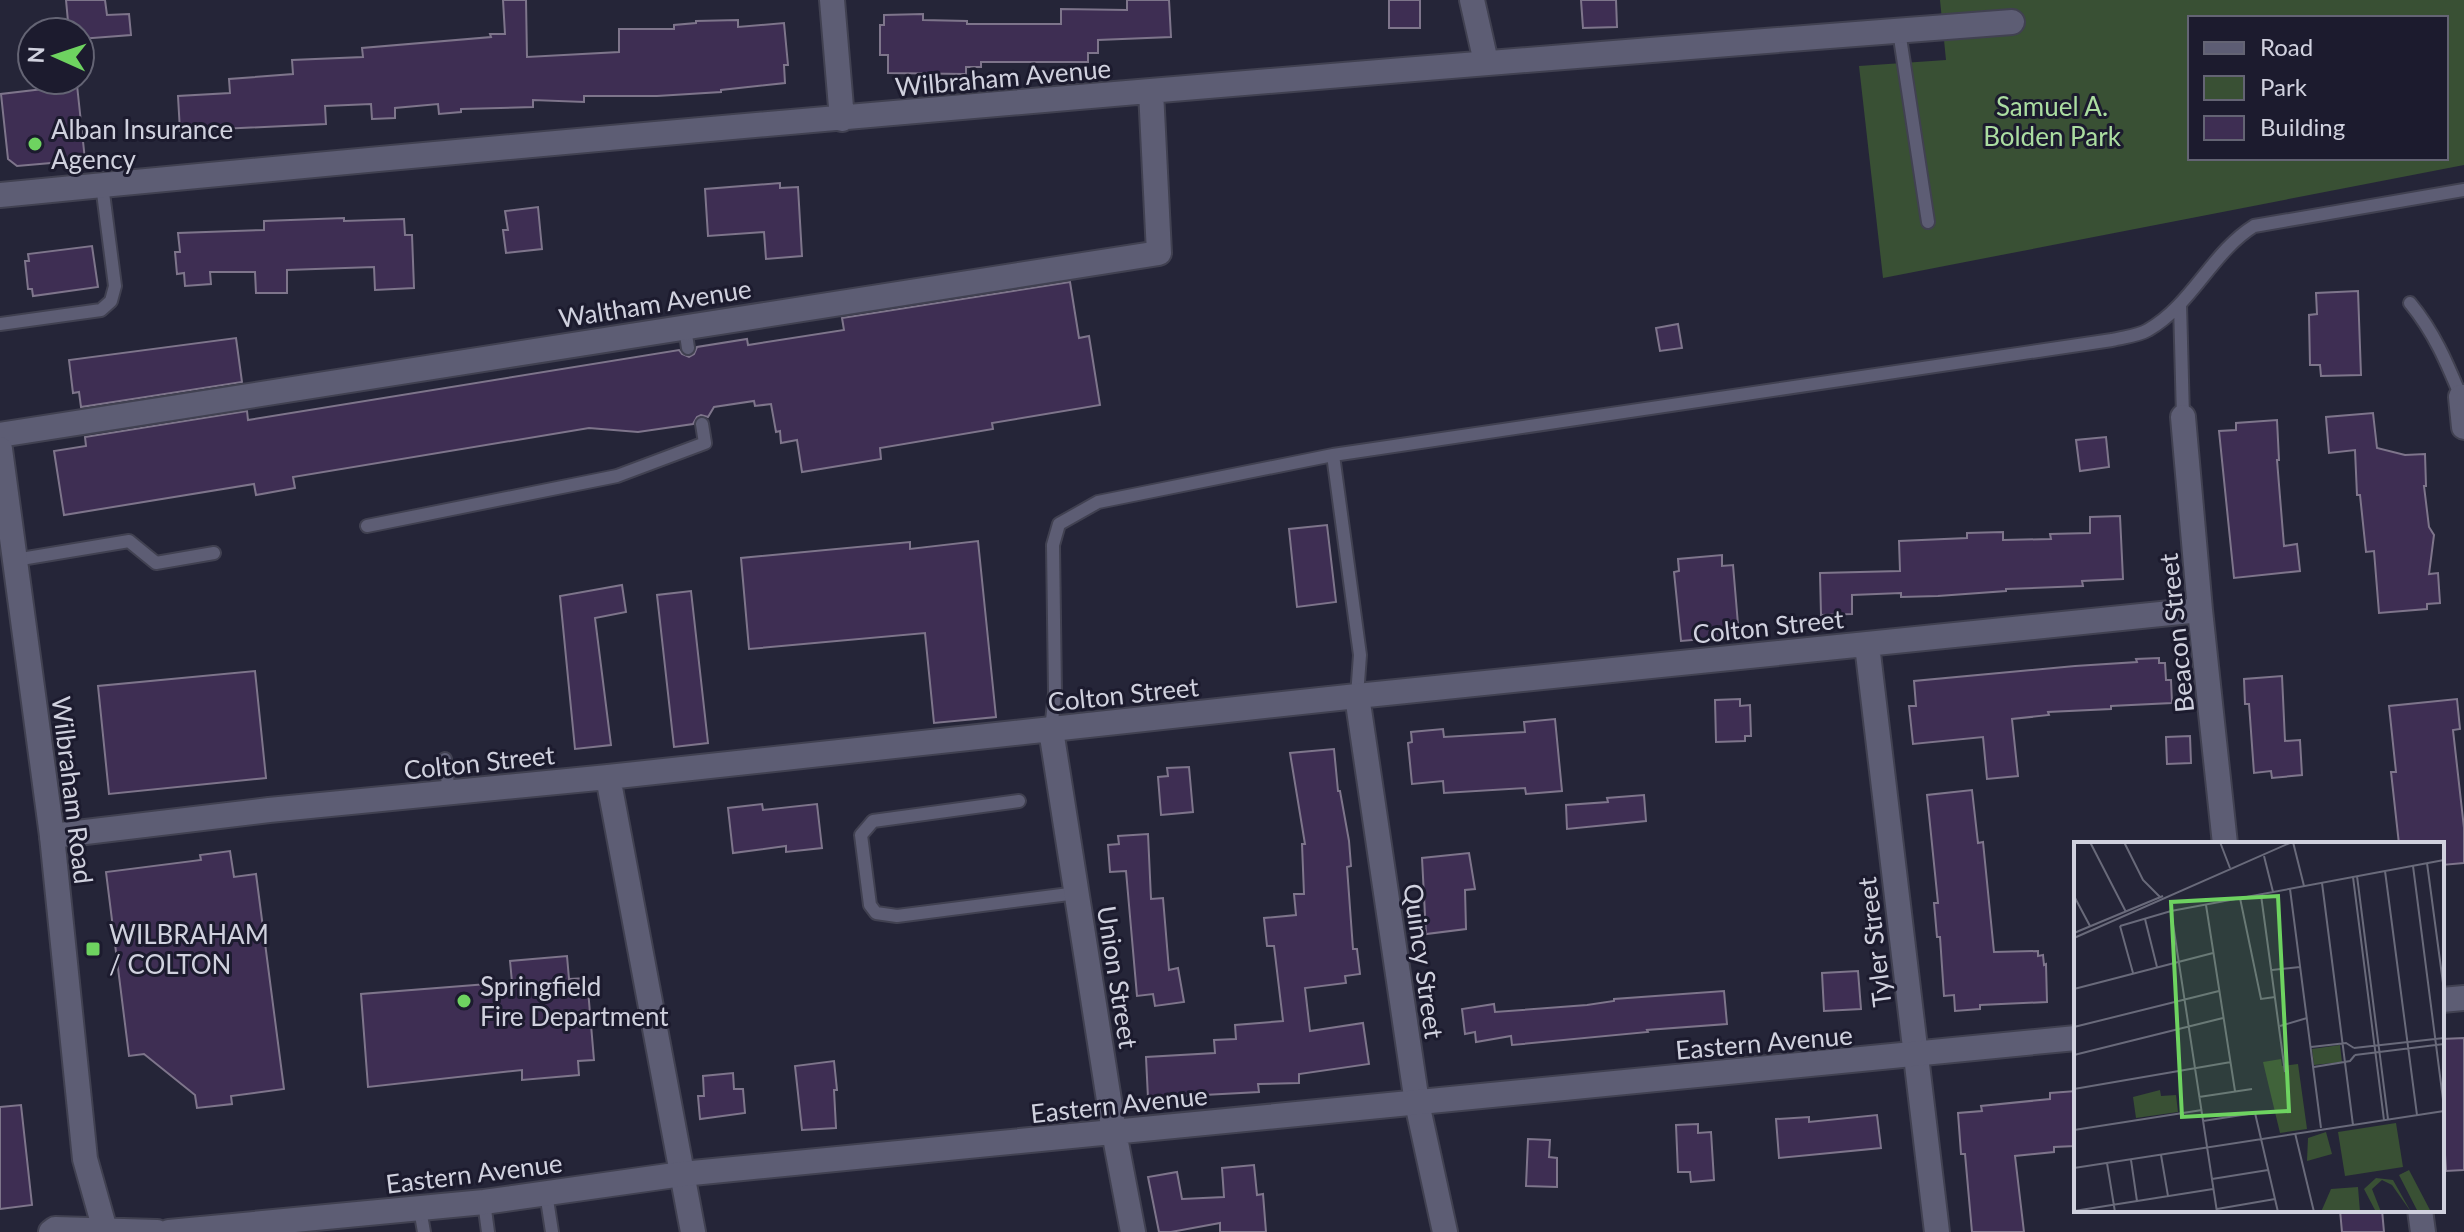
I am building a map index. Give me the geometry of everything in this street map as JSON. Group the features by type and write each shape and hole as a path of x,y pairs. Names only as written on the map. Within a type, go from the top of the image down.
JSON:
{"street":[{"path":"832,0 842,119"},
{"path":"1472,0 1486,62"},
{"name":"Wilbraham Avenue","path":"0,195 331,162 1486,62 2012,22"},
{"name":"Waltham Avenue","path":"0,435 686,338 1159,253 1151,91"},
{"path":"2462,397 2464,427"},
{"name":"Beacon Street","path":"2183,417 2225,842"},
{"name":"Wilbraham Road","path":"0,449 52,836 85,1159 104,1231"},
{"name":"Colton Street","path":"52,836 269,810 2200,610"},
{"name":"Tyler Street","path":"1867,645 1937,1232"},
{"name":"Quincy Street","path":"1357,696 1417,1103 1445,1232"},
{"name":"Union Street","path":"1051,730 1114,1132 1133,1232"},
{"path":"608,777 693,1232"},
{"path":"2444,1000 2464,998"},
{"name":"Eastern Avenue","path":"169,1232 422,1220 484,1202 682,1174 2074,1038"},
{"path":"2420,1212 2423,1232"},
{"path":"51,1232 55,1229 157,1232"}],"lane":[{"path":"1899,31 1928,222"},
{"path":"0,324 101,310 111,301 115,286 102,185"},
{"path":"1051,730 1055,693 1053,545 1059,524 1098,502 1333,455 2112,340 2147,331 2180,304 2235,237 2254,226 2464,190"},
{"path":"2410,303 2439,345 2462,397"},
{"path":"2180,304 2183,417"},
{"path":"367,526 617,476 705,443 702,424"},
{"path":"1333,455 1360,655 1357,696"},
{"path":"15,560 129,541 156,563 214,553"},
{"path":"445,759 449,793"},
{"path":"1019,801 873,821 861,835 870,905 876,913 897,916 1077,893"},
{"path":"546,1193 552,1232"},
{"path":"484,1202 488,1232"}],"green space":[{"name":"Samuel A. Bolden Park","path":"1940,0 2464,0 2464,165 1883,278 1859,66 1946,60"}],"building":[{"path":"66,0 105,0 107,15 129,14 131,35 96,38 96,16 68,16"},
{"path":"503,0 526,0 527,57 619,52 619,29 674,29 674,25 696,21 738,20 738,27 784,23 788,65 784,65 785,83 721,92 584,96 584,102 533,100 533,107 461,109 461,112 439,114 438,104 395,108 395,118 372,119 371,104 325,106 326,124 180,131 178,96 230,93 229,79 293,74 292,60 363,57 362,48 505,34"},
{"path":"1127,0 1169,0 1171,37 1098,40 1098,53 1088,53 1088,62 981,62 981,67 966,67 966,74 888,73 888,55 880,55 880,25 884,25 884,15 923,14 923,20 967,21 967,24 1061,24 1061,9 1127,10"},
{"path":"1389,0 1420,0 1420,28 1389,28"},
{"path":"1581,0 1616,0 1617,27 1583,28"},
{"path":"1,94 78,96 85,160 17,166 8,159"},
{"path":"780,183 780,188 798,187 802,256 766,259 764,232 708,236 705,189"},
{"path":"538,207 542,249 506,253 503,230 508,230 505,211"},
{"path":"344,218 344,221 404,219 405,235 412,235 414,288 375,290 374,267 287,270 287,293 256,293 255,272 210,272 211,284 185,286 184,273 177,274 175,252 180,252 178,233 264,230 264,221"},
{"path":"92,246 98,287 33,296 32,289 28,289 25,261 29,261 28,254"},
{"path":"1070,282 1079,338 1089,336 1100,405 992,423 993,429 880,448 881,459 802,472 797,440 781,443 771,404 755,406 754,401 714,407 708,417 701,415 693,424 638,432 589,428 293,477 295,488 256,495 254,484 64,515 54,451 86,446 85,437 247,411 248,420 679,350 689,357 697,347 747,339 748,345 844,330 842,318"},
{"path":"2358,291 2361,375 2321,376 2320,365 2310,365 2309,315 2317,314 2316,293"},
{"path":"1678,324 1682,348 1660,351 1656,328"},
{"path":"236,338 242,382 81,407 79,392 73,393 69,360"},
{"path":"2373,413 2377,448 2405,455 2425,454 2424,486 2429,527 2434,535 2429,574 2438,573 2440,603 2427,604 2427,609 2379,613 2374,551 2366,552 2360,495 2357,495 2355,450 2329,453 2326,417"},
{"path":"2277,420 2284,546 2297,544 2300,571 2234,578 2219,431 2236,430 2236,423"},
{"path":"2106,437 2109,467 2080,471 2076,440"},
{"path":"2120,516 2123,579 2082,581 2083,586 1938,596 1901,597 1901,593 1852,595 1852,614 1821,615 1820,573 1900,571 1899,541 1967,538 1967,533 2003,532 2003,540 2051,539 2050,534 2090,533 2090,517"},
{"path":"1327,525 1336,602 1297,607 1289,529"},
{"path":"978,541 996,717 934,723 925,633 749,649 741,558 910,542 910,549"},
{"path":"1722,555 1722,566 1733,565 1739,636 1681,641 1674,572 1679,571 1678,559"},
{"path":"622,585 626,612 595,618 611,745 575,749 560,596"},
{"path":"691,591 708,743 674,747 657,595"},
{"path":"2159,658 2159,663 2165,663 2166,680 2171,680 2172,703 2048,712 2049,715 2012,719 2018,776 1987,779 1983,737 1913,744 1909,706 1916,706 1914,681"},
{"path":"255,671 266,778 109,794 98,686"},
{"path":"2282,676 2285,741 2300,740 2302,775 2272,778 2271,771 2254,773 2244,679"},
{"path":"1740,699 1740,706 1750,705 1751,736 1745,736 1745,741 1716,742 1715,700"},
{"path":"2457,699 2460,729 2453,730 2464,828 2464,863 2444,865 2444,842 2399,842 2391,772 2396,772 2389,706"},
{"path":"1555,719 1562,791 1526,794 1525,788 1444,793 1443,781 1412,784 1408,743 1412,742 1411,732 1443,729 1444,737 1525,732 1524,722"},
{"path":"2190,736 2191,763 2167,764 2166,737"},
{"path":"1334,749 1338,791 1349,841 1351,866 1347,867 1353,949 1357,949 1360,974 1345,976 1346,983 1305,988 1310,1031 1363,1023 1369,1064 1299,1074 1299,1083 1258,1084 1259,1092 1148,1098 1146,1057 1215,1053 1214,1040 1236,1039 1235,1025 1283,1021 1274,946 1267,946 1264,918 1296,915 1294,894 1304,894 1302,844 1305,844 1290,753"},
{"path":"1189,767 1193,812 1161,815 1158,777 1168,776 1167,768"},
{"path":"1972,790 1978,843 1983,842 1994,952 2038,951 2038,956 2043,955 2047,1002 1980,1005 1980,1009 1955,1011 1954,995 1944,996 1927,795"},
{"path":"1644,795 1646,821 1567,829 1566,805"},
{"path":"762,804 763,810 817,804 822,848 786,852 786,846 733,853 728,808"},
{"path":"1148,834 1151,899 1163,898 1169,970 1178,968 1184,1002 1155,1006 1153,994 1137,996 1126,871 1110,872 1108,845 1119,844 1118,836"},
{"path":"230,851 234,877 256,874 284,1089 231,1096 232,1104 197,1108 195,1095 144,1054 129,1056 106,872 201,860 200,855"},
{"path":"1469,853 1475,889 1465,890 1466,929 1426,934 1422,858"},
{"path":"567,956 569,979 587,978 594,1060 578,1061 579,1075 522,1080 522,1070 368,1087 361,994 512,982 510,961"},
{"path":"1858,971 1861,1009 1824,1011 1822,973"},
{"path":"1724,991 1727,1024 1512,1045 1511,1036 1476,1042 1475,1032 1465,1034 1462,1009 1494,1004 1495,1012"},
{"path":"2464,1038 2464,1170 2446,1171 2444,1039"},
{"path":"834,1061 836,1128 802,1130 795,1066"},
{"path":"733,1073 734,1089 743,1089 745,1113 700,1119 698,1096 704,1096 703,1076"},
{"path":"2074,1091 2074,1146 2054,1147 2054,1152 2015,1156 2024,1232 1972,1232 1958,1113 1982,1111 1981,1106 2050,1099 2050,1093"},
{"path":"21,1105 32,1205 0,1209 0,1107"},
{"path":"1877,1115 1881,1148 1779,1158 1776,1119 1809,1117 1809,1122"},
{"path":"1698,1124 1698,1133 1711,1132 1714,1180 1691,1182 1690,1172 1678,1172 1676,1125"},
{"path":"1528,1139 1550,1140 1549,1157 1557,1158 1557,1187 1526,1186"},
{"path":"1254,1165 1257,1195 1263,1194 1266,1232 1220,1232 1220,1223 1159,1232 1148,1177 1177,1172 1182,1199 1224,1197 1222,1168"},
{"path":"2340,1212 2382,1212 2384,1232 2342,1232"}],"place":[{"name":"Alban Insurance Agency","path":"35,144"},
{"name":"WILBRAHAM / COLTON","path":"93,949"},
{"name":"Springfield Fire Department","path":"464,1001"}]}
